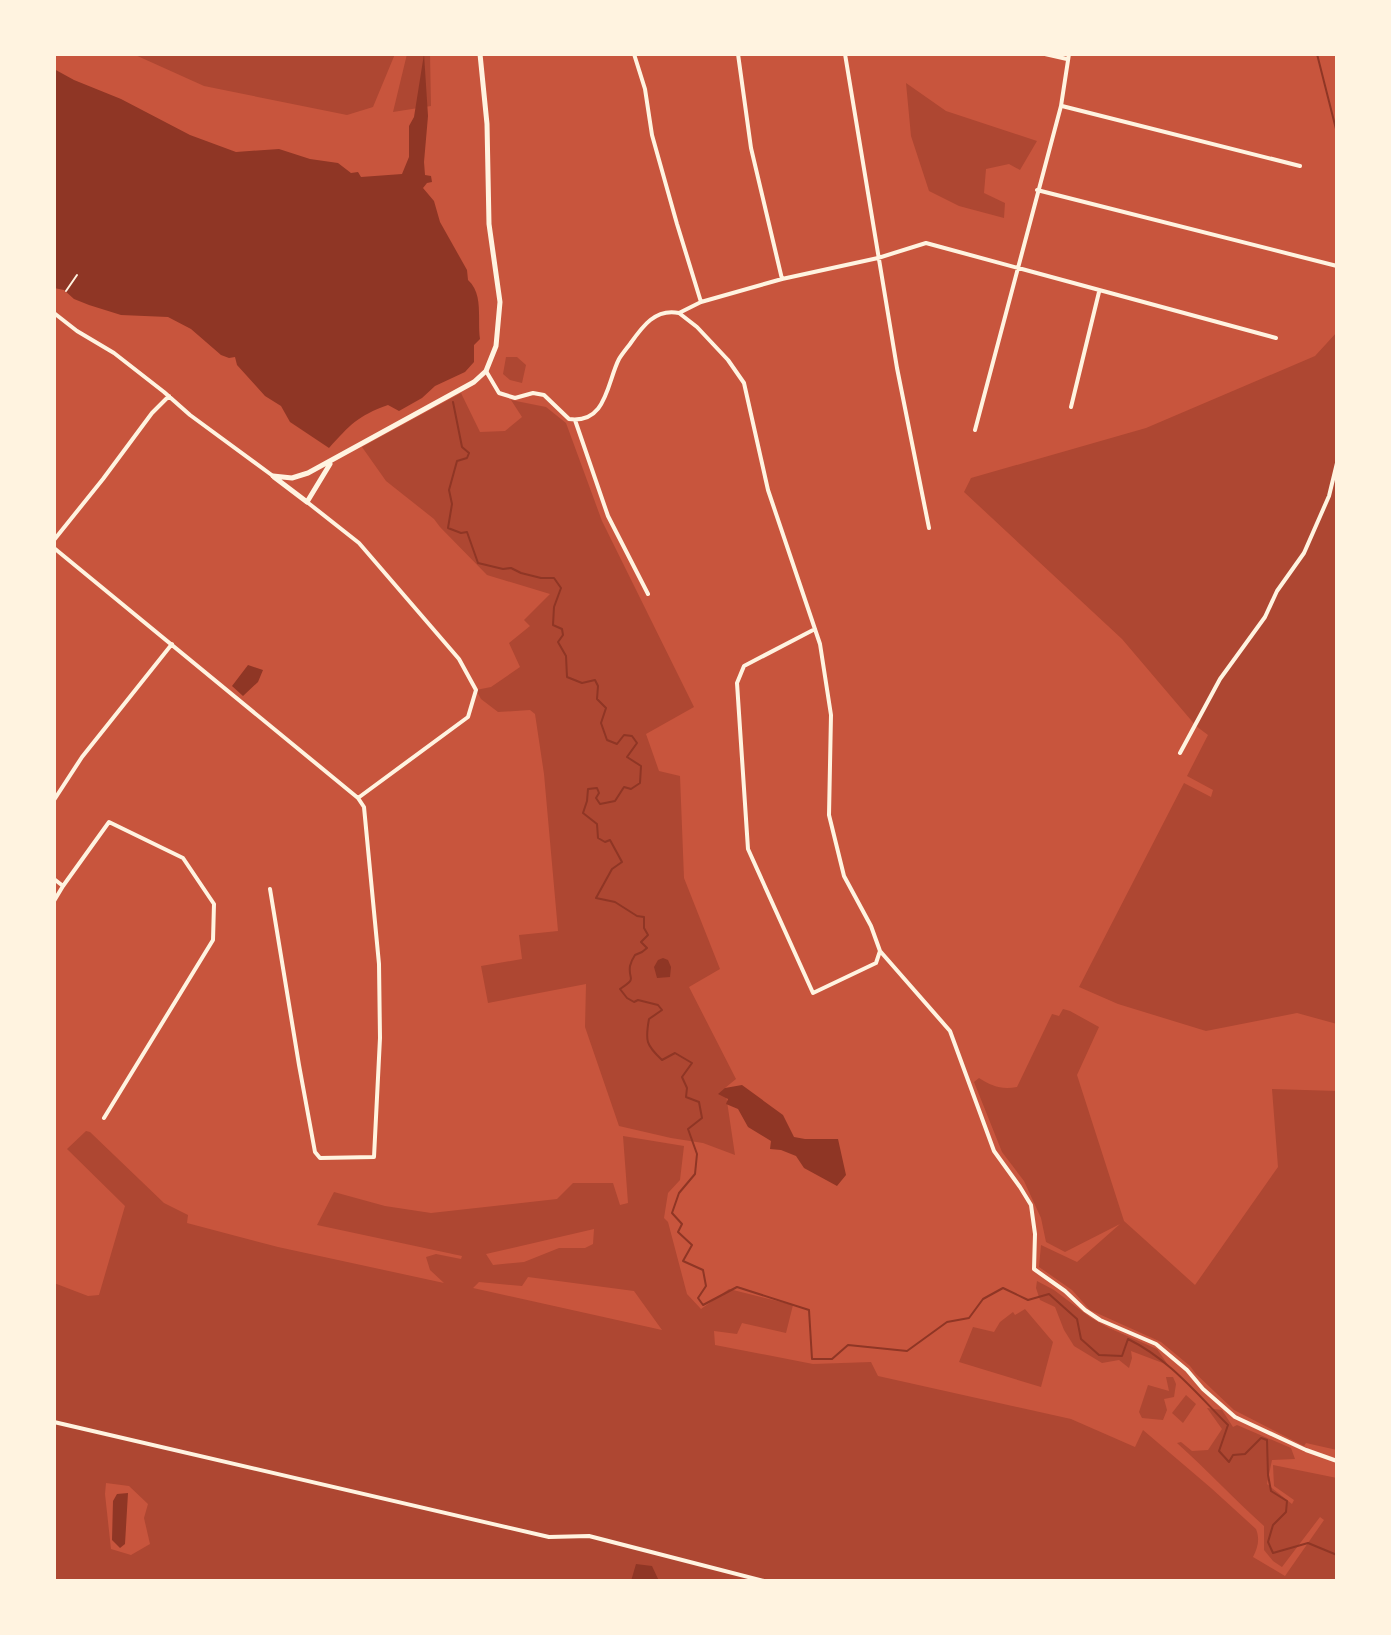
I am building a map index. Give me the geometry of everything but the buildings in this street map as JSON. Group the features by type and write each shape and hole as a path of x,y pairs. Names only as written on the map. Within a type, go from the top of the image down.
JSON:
{"street":[{"path":"273,476 292,478 331,462 474,382 486,371 496,346 500,302 489,224 487,124 480,54"},
{"path":"634,54 645,89 652,135 701,302"},
{"path":"738,54 751,148 782,279"},
{"path":"845,54 897,368 929,528"},
{"path":"975,430 1061,106 1068,56 1045,54"},
{"path":"1061,106 1300,166"},
{"path":"1037,190 1337,266"},
{"path":"679,313 701,302 782,279 878,258 926,243 1276,338"},
{"path":"1071,407 1099,292"},
{"path":"54,313 114,353 190,415 359,543 459,659 476,690 468,717 358,798"},
{"path":"486,371 499,393 515,398 533,393 544,395 569,419 575,420 595,413 609,390 619,359 646,321 664,313 679,313 728,360 744,383 768,490 820,644 831,715 829,815 844,876 871,926 880,951 950,1031 994,1151 1031,1205 1035,1234 1034,1269 1100,1320 1156,1344 1235,1417 1337,1461"},
{"path":"54,540 152,413 169,396"},
{"path":"575,420 608,516 648,594"},
{"path":"307,502 331,462"},
{"path":"1180,753 1220,679 1265,617 1277,591 1304,553 1329,496 1337,463"},
{"path":"290,489 292,478"},
{"path":"54,548 358,798 364,807 379,964 380,1038 374,1157 320,1158 315,1152 270,889"},
{"path":"815,629 744,666 737,683 748,849 813,993 876,963 880,951"},
{"path":"54,800 82,757 172,644"},
{"path":"54,901 109,822 183,858 214,904 213,940 104,1118"},
{"path":"54,879 63,886"},
{"path":"54,1422 549,1537 589,1536 764,1581"}],"path":[{"path":"66,291 77,274"}],"shaded area":[{"path":"133,54 395,54 373,107 347,115 204,86"},
{"path":"407,54 430,54 431,106 393,112"},
{"path":"424,54 428,116 424,162 425,175 431,176 432,182 423,188 434,201 440,222 467,270 468,280 478,300 480,339 474,345 474,362 465,372 435,386 422,398 399,411 388,405 361,417 329,448 290,422 281,406 265,396 237,365 235,357 221,355 191,329 168,317 121,315 74,299 64,290 54,288 54,69 190,135 236,152 279,149 310,159 338,163 351,173 358,172 361,177 402,174 409,157 409,126 414,117"},
{"path":"906,83 946,111 1037,141 1020,170 1009,164 986,169 984,193 1005,203 1004,218 959,206 929,191 911,136"},
{"path":"1337,332 1337,1024 1297,1013 1206,1031 1118,1004 1079,987 1184,783 1211,797 1213,790 1187,776 1208,735 1196,726 1122,639 964,492 971,478 1146,428 1315,356"},
{"path":"506,357 517,357 526,365 522,383 510,380 503,374"},
{"path":"461,393 480,432 505,431 522,417 511,400 546,407 566,423 602,521 694,707 646,734 659,771 680,776 684,878 720,969 689,987 736,1079 725,1088 735,1155 703,1143 619,1126 585,1027 586,984 488,1003 481,966 522,959 519,935 558,931 544,774 535,714 530,710 498,712 481,699 476,690 491,687 520,667 509,643 530,626 524,620 550,594 487,575 434,519 386,481 362,447"},
{"path":"248,665 263,670 258,682 243,696 232,686"},
{"path":"663,958 668,960 671,967 670,977 657,978 654,967"},
{"path":"1063,1009 1099,1027 1077,1075 1124,1221 1195,1285 1278,1167 1272,1089 1337,1091 1337,1450 1306,1443 1304,1446 1234,1410 1161,1342 1090,1310 1072,1290 1039,1267 1041,1245 1077,1262 1120,1224 1065,1252 1046,1242 1041,1218 1024,1181 1002,1152 974,1082 979,1078 997,1087 1017,1087 1052,1014 1059,1016"},
{"path":"742,1085 783,1115 794,1137 838,1139 846,1175 837,1186 804,1168 796,1156 770,1149 771,1141 748,1127 738,1109 726,1104 728,1099 718,1094 725,1088"},
{"path":"86,1131 90,1132 164,1203 188,1215 187,1223 278,1247 444,1283 430,1270 426,1257 436,1254 461,1259 462,1256 317,1225 334,1192 385,1206 431,1213 557,1199 573,1183 613,1183 620,1205 628,1203 623,1136 684,1146 680,1180 668,1193 664,1218 668,1222 687,1294 701,1309 729,1289 793,1305 786,1333 742,1323 737,1334 714,1331 715,1345 813,1364 871,1362 878,1376 1071,1419 1135,1447 1143,1430 1256,1529 1258,1543 1253,1557 1285,1576 1324,1520 1320,1517 1282,1567 1273,1561 1264,1550 1264,1526 1177,1443 1181,1442 1192,1451 1208,1450 1222,1429 1207,1408 1222,1410 1233,1427 1237,1425 1291,1448 1295,1459 1272,1460 1267,1484 1292,1504 1294,1500 1274,1486 1273,1465 1337,1478 1337,1581 54,1581 54,1283 88,1296 99,1295 125,1206 67,1149","holes":["594,1229 593,1244 585,1248 559,1248 524,1262 493,1265 486,1254","528,1277 634,1291 662,1330 473,1288 479,1282 522,1286","106,1483 129,1486 148,1504 144,1518 150,1544 131,1555 111,1549"]},
{"path":"1037,1281 1091,1318 1157,1349 1168,1365 1131,1351 1129,1368 1119,1360 1102,1363 1074,1346 1055,1307 1040,1300"},
{"path":"1025,1309 1053,1342 1041,1387 959,1362 973,1327 994,1332 1000,1322 1013,1312 1015,1315"},
{"path":"1166,1377 1173,1377 1176,1384 1174,1397 1164,1399 1167,1410 1163,1420 1142,1418 1139,1412 1148,1385 1169,1391"},
{"path":"1186,1395 1196,1404 1183,1423 1172,1413"},
{"path":"128,1493 125,1544 120,1548 112,1540 113,1501 117,1494"},
{"path":"636,1564 652,1566 659,1581 631,1581"}],"waterway":[{"path":"1317,54 1337,133"},
{"path":"453,402 462,447 469,453 467,458 457,461 449,490 452,504 448,528 467,532 478,563 511,568 541,578 554,578 561,588 554,607 553,625 562,629 563,635 558,642 566,656 567,677 582,683 595,680 597,699 606,708 601,723 607,740 617,744 624,735 632,736 637,743 627,757 641,766 640,783 631,789 624,787 615,801 600,804 596,798 599,793 597,788 588,789 583,813 597,824 598,838 605,842 610,840 622,862 612,869 596,898 615,902 644,917 648,935 641,942 647,948 635,955 631,963 631,980 620,989 634,1002 638,1000 658,1005 662,1010 649,1019 648,1026 648,1042 657,1055 662,1060 675,1053 692,1063 682,1077 687,1088 686,1097 699,1102 702,1118 688,1129 697,1154 695,1174 679,1193 672,1213 682,1224 678,1232 692,1245 683,1261 703,1270 706,1286 698,1298 703,1305 737,1287 809,1310 812,1359 832,1359 848,1345 907,1351 947,1322 969,1318 983,1299 1003,1288 1028,1300 1049,1294 1077,1319 1081,1339 1099,1355 1122,1356 1128,1339 1182,1378 1228,1425 1219,1451 1229,1462 1233,1455 1245,1454 1261,1438 1267,1440 1271,1491 1287,1501 1286,1512 1273,1525 1268,1542 1273,1553 1308,1543 1337,1555"}]}
